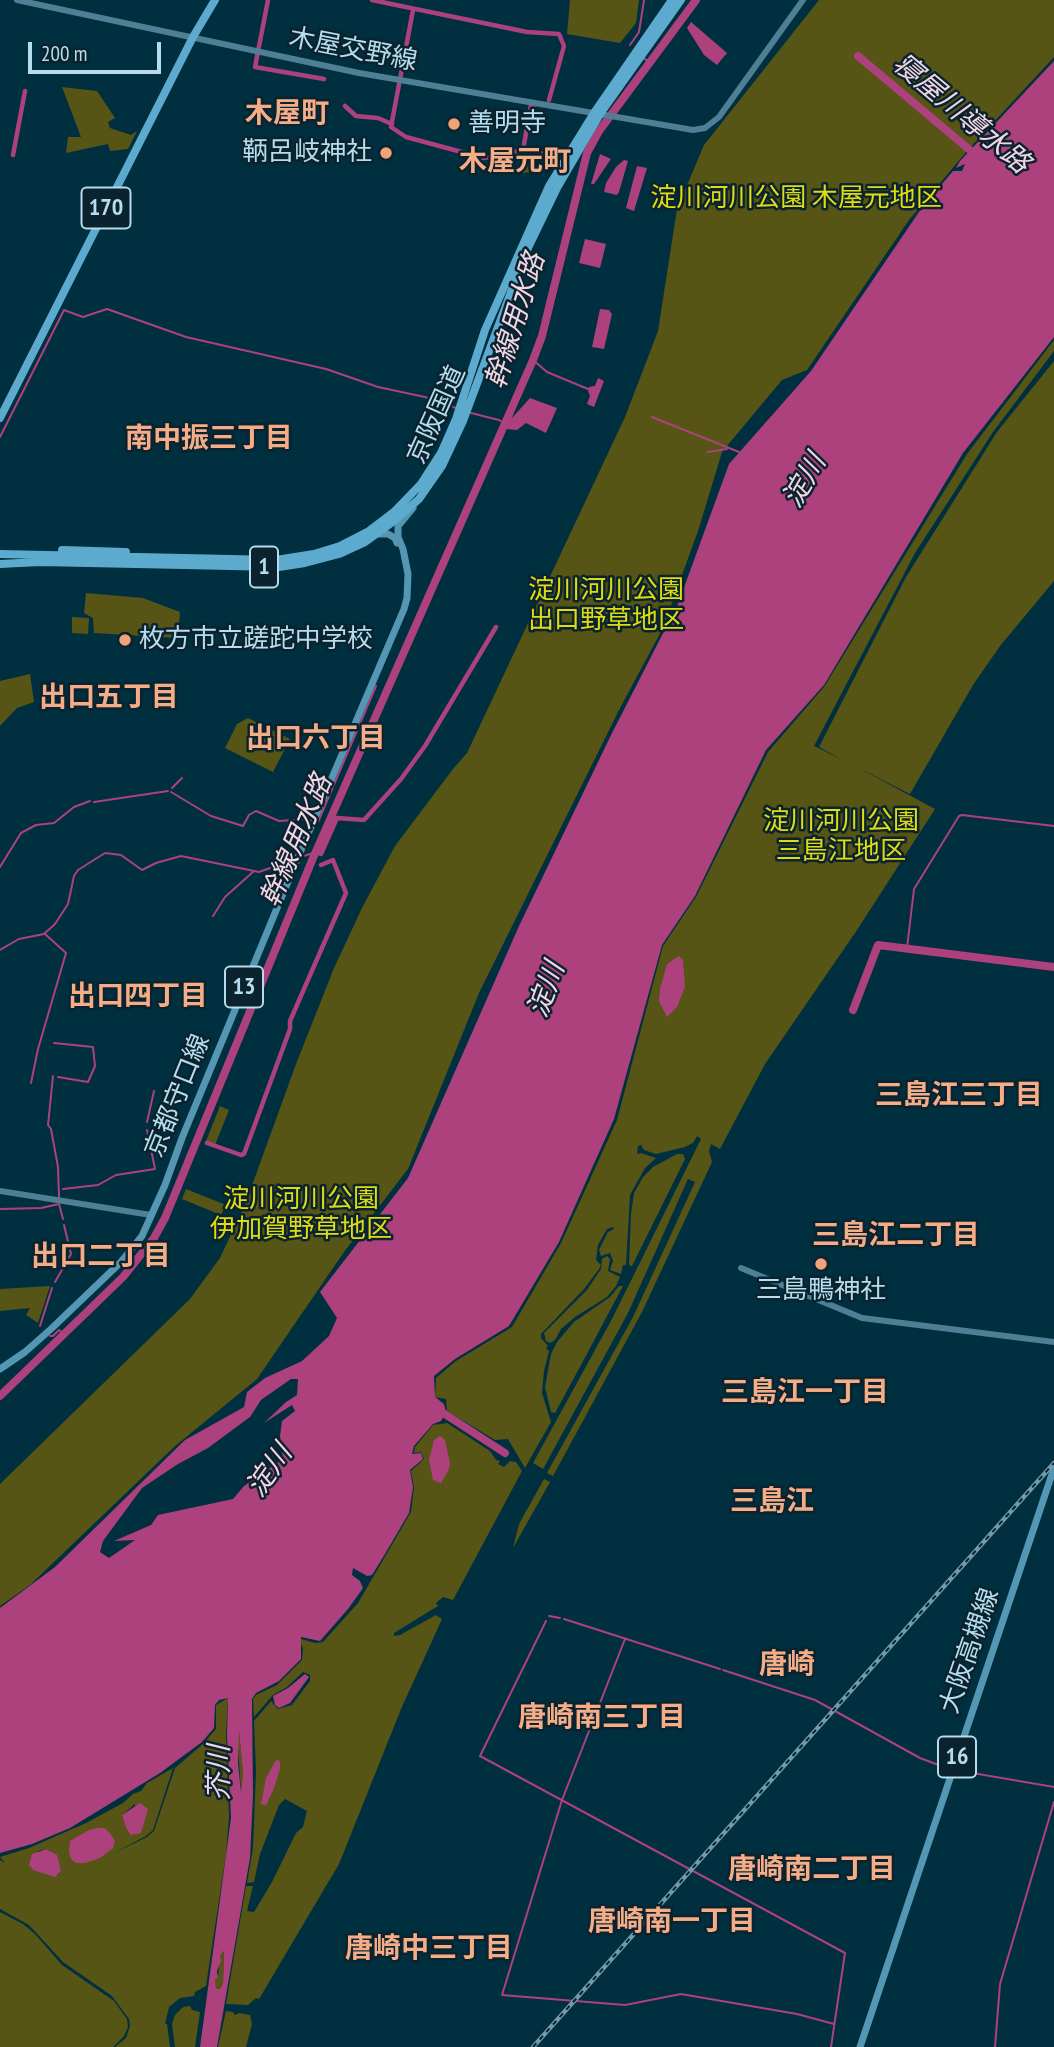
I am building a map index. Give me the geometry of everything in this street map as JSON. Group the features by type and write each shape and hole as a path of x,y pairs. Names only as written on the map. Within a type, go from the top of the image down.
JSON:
{"highway":[{"name":"170","path":"0,418 193,37 215,0"},
{"name":"京阪国道","path":"0,564 40,562 279,567 305,563 339,554 377,534 419,499 442,466 469,391 526,253 557,188 672,0"},
{"name":"京阪国道","path":"601,114 681,0"},
{"name":"京阪国道","path":"0,554 276,560 314,554 340,546 369,531 394,512 421,484 459,420"},
{"path":"0,549 103,551 182,559"}],"main road":[{"name":"木屋交野線","path":"17,0 399,80 687,130 710,125 719,117 803,0"},
{"name":"京都守口線","path":"0,1369 51,1329 121,1262 142,1236 404,609 409,586 398,526 419,499"},
{"path":"377,534 388,534 394,538 405,556"},
{"path":"0,1191 151,1215"},
{"path":"741,1268 862,1318 1054,1342"},
{"name":"大阪高槻線","path":"860,2047 1054,1468"}],"green space":[{"path":"570,0 639,0 636,23 620,43 567,34"},
{"path":"819,0 1054,0 1054,57 967,151 909,220 807,370 782,380 722,452 699,528 663,628 619,710 479,993 408,1169 344,1252 257,1379 174,1447 30,1585 0,1606 0,1484 190,1299 220,1258 246,1202 334,968 362,908 395,846 467,753 625,417 658,331 677,209 704,145"},
{"path":"62,87 97,91 115,118 108,122 110,128 131,135 137,131 128,149 110,151 108,144 66,153 68,137 81,137"},
{"path":"520,151 531,151 532,172 523,173"},
{"name":"淀川河川公園 三島江地区","path":"1054,340 1054,351 993,432 915,553 814,746 843,760 819,747 906,577 997,432 1054,361 1054,581 1000,646 973,685 910,794 857,767 935,809 857,930 765,1064 720,1149 711,1144 709,1151 712,1162 642,1312 553,1476 547,1473 633,1317 695,1182 688,1179 628,1313 543,1469 533,1463 612,1319 701,1139 697,1136 693,1143 685,1147 656,1154 644,1150 641,1145 638,1146 637,1154 656,1158 645,1168 630,1195 626,1265 623,1265 621,1274 610,1270 613,1261 610,1253 601,1256 599,1250 608,1232 614,1229 607,1229 598,1245 596,1260 601,1265 599,1269 584,1289 541,1334 549,1351 542,1393 551,1422 525,1468 508,1439 495,1440 447,1411 446,1399 435,1397 436,1378 456,1361 512,1327 561,1243 617,1120 663,946 696,897 768,752 824,687 967,454"},
{"path":"86,593 143,598 180,612 178,638 94,633 93,618 84,613"},
{"path":"72,617 89,618 88,634 72,633"},
{"path":"30,674 34,702 17,708 0,726 0,681"},
{"path":"248,718 290,739 273,772 225,748 237,724"},
{"path":"220,1106 229,1110 215,1145 206,1141"},
{"path":"677,1154 683,1154 685,1159 632,1266 629,1265 634,1193 643,1177 653,1167"},
{"path":"186,1189 226,1205 221,1215 182,1199"},
{"path":"607,1256 610,1259 608,1271 620,1277 616,1286 607,1297 561,1329 555,1340 550,1343 546,1341 544,1333 587,1290 601,1269 602,1259"},
{"path":"50,1286 38,1323 26,1315 30,1308 0,1311 0,1289"},
{"path":"619,1286 623,1286 581,1365 555,1413 551,1412 545,1387 551,1354 557,1342 574,1322 610,1297"},
{"path":"447,1423 490,1451 496,1460 500,1461 498,1464 504,1467 510,1461 516,1462 522,1471 453,1600 443,1597 436,1603 438,1606 394,1633 394,1636 400,1635 436,1615 442,1619 401,1709 339,1864 259,1999 256,1998 248,2005 226,2004 246,1886 253,1886 247,1911 254,1912 296,1833 303,1827 307,1811 285,1799 279,1805 260,1854 254,1882 247,1883 253,1848 256,1771 254,1721 271,1701 278,1709 292,1705 310,1681 310,1675 303,1672 287,1687 273,1695 254,1717 253,1699 277,1685 302,1660 301,1639 323,1642 358,1603 411,1512 414,1487 411,1471 424,1459 421,1452 414,1453 415,1447 433,1425"},
{"path":"544,1479 550,1482 513,1548 519,1524"},
{"path":"228,1698 226,1736 229,1817 206,1986 195,1992 194,1996 180,1998 169,2007 165,2024 170,2047 115,2047 126,2038 130,2026 129,2019 112,1996 63,1962 29,1925 0,1909 0,1860 5,1863 0,1857 29,1848 86,1823 123,1803 141,1791 147,1783 173,1768 153,1830 112,1854 147,1837 154,1831 175,1768 216,1729 216,1705","holes":["135,1804 135,1835 126,1828 122,1815","46,1849 57,1856 61,1870 58,1875 37,1851"]},
{"path":"239,1730 243,1773 241,1792 237,1732"},
{"path":"0,1912 23,1924 62,1965 114,2001 127,2019 128,2027 124,2036 113,2047 0,2047"},
{"path":"224,1951 223,1983 220,1989 215,1989 220,1956"},
{"path":"190,2006 192,2010 200,2012 195,2047 175,2047 172,2024 175,2015 183,2007"},
{"path":"226,2011 235,2015 250,2015 252,2024 246,2047 218,2047"}],"water":[{"path":"691,22 727,53 717,65 704,55 687,28"},
{"name":"淀川","path":"1054,61 1054,337 963,453 824,685 766,750 695,896 662,945 614,1119 559,1242 509,1326 455,1359 434,1376 435,1397 444,1404 446,1412 441,1421 433,1424 414,1446 412,1454 421,1453 423,1459 410,1470 413,1487 409,1513 385,1554 372,1575 367,1576 353,1568 352,1575 360,1581 363,1588 348,1609 320,1641 301,1637 301,1659 279,1681 256,1693 252,1699 253,1795 250,1858 217,2047 200,2047 231,1818 228,1698 219,1700 215,1705 214,1728 202,1742 160,1773 70,1828 32,1844 0,1853 0,1608 55,1567 185,1440 244,1407 247,1392 265,1378 302,1361 329,1336 337,1318 320,1292 408,1178 519,926 678,604 729,464 811,371 921,209 953,171 962,171 965,164 956,168","holes":["291,1379 298,1379 297,1395 264,1423 292,1405 295,1411 282,1421 280,1436 283,1459 244,1486 233,1499 158,1515 151,1525 114,1541 135,1540 109,1558 100,1552 103,1541 142,1488 208,1448 250,1417 261,1400","239,1731 243,1773 241,1792","224,1951 223,1983 220,1989 216,1989 220,1956"]},
{"path":"600,154 611,159 594,184 591,184"},
{"path":"624,160 628,161 619,192 617,195 604,192 616,167"},
{"path":"637,166 647,168 634,211 626,208"},
{"path":"585,239 606,244 600,268 579,263"},
{"path":"600,309 609,310 612,314 604,349 592,347"},
{"path":"598,378 604,381 594,407 587,404 590,396 588,391 589,387 595,386"},
{"path":"530,398 557,408 546,433 526,423 517,430 506,429 511,419"},
{"path":"679,956 683,960 685,987 677,1007 667,1017 659,1001 660,989 667,964"},
{"path":"440,1436 445,1440 450,1463 441,1483 433,1480 429,1460 434,1440"},
{"path":"305,1674 309,1677 290,1703 279,1708 275,1705 273,1696"},
{"path":"276,1760 280,1761 280,1769 274,1788 266,1805 261,1804 266,1778"},
{"path":"140,1803 148,1809 141,1833 131,1835 122,1815"},
{"path":"97,1828 104,1828 110,1833 115,1841 113,1848 100,1858 76,1863 69,1852 70,1841"},
{"path":"46,1849 57,1855 61,1871 55,1877 33,1870 29,1865 32,1854"}],"waterway":[{"path":"268,0 255,67 324,79"},
{"path":"372,0 527,32 559,34 564,46 549,100"},
{"path":"630,45 639,32 644,0"},
{"name":"幹線用水路","path":"0,1396 123,1277 154,1238 165,1218 313,858 533,360 542,336 587,153 599,131 696,0"},
{"path":"413,10 391,127 406,137 484,158 529,149 554,156"},
{"name":"寝屋川導水路","path":"858,56 977,156"},
{"name":"幹線用水路","path":"645,59 650,63"},
{"path":"13,155 25,91"},
{"path":"523,150 531,105 534,105"},
{"path":"345,106 356,116 378,118 392,124"},
{"path":"0,437 64,310 83,317 107,309 186,337 326,369 378,387 425,397 456,408"},
{"path":"533,360 547,372 588,389"},
{"path":"471,413 499,420 509,426"},
{"path":"652,417 739,452"},
{"path":"708,452 727,449"},
{"path":"316,852 321,854 337,818 364,820 401,779 425,746 496,627"},
{"path":"318,822 376,686"},
{"path":"172,788 182,778"},
{"path":"94,802 168,791"},
{"path":"171,792 211,816 243,826 249,815 256,811 279,821 308,819"},
{"path":"0,867 21,833 36,825 54,823 74,807 90,801"},
{"path":"907,948 914,889 959,816 1054,826"},
{"path":"301,857 316,852"},
{"path":"0,950 19,939 44,934 55,924 68,904 74,876 78,870 105,853 121,855 142,870 181,856 259,872 295,859"},
{"path":"207,1143 244,1154 290,1029 290,1021 346,893 333,860 321,865"},
{"path":"213,916 225,897 254,871"},
{"path":"31,1083 66,953 45,934"},
{"path":"853,1010 878,945 1054,967"},
{"path":"54,1043 93,1047 95,1066 88,1082 58,1077"},
{"path":"53,1076 48,1125 58,1167 59,1197"},
{"path":"147,1122 154,1091"},
{"path":"63,1189 98,1185 116,1175 155,1169 147,1130"},
{"path":"0,1209 41,1208 59,1204 63,1219"},
{"path":"55,1282 71,1254 64,1225"},
{"path":"40,1326 52,1288"},
{"path":"50,1336 59,1330 64,1335"},
{"path":"437,1409 505,1453"},
{"path":"549,1616 560,1618"},
{"path":"564,1619 720,1669"},
{"path":"546,1621 480,1756 845,1953 831,2047"},
{"path":"625,1639 562,1800 502,1995 625,2005 681,1994 797,2014 834,2024"},
{"path":"723,1670 815,1700 920,1758 949,1769"},
{"path":"955,1770 1054,1787"},
{"path":"995,2047 1000,1984 1054,1802"}],"railway":[{"path":"533,2047 1054,1463"}],"place":[{"name":"善明寺","path":"454,124"},
{"name":"鞆呂岐神社","path":"386,153"},
{"name":"枚方市立蹉跎中学校","path":"125,640"},
{"name":"三島鴨神社","path":"821,1264"}],"district":[{"name":"木屋町","path":"287,114"},
{"name":"木屋元町","path":"515,162"},
{"name":"南中振三丁目","path":"209,439"},
{"name":"出口五丁目","path":"109,698"},
{"name":"出口六丁目","path":"316,739"},
{"name":"出口四丁目","path":"138,997"},
{"name":"三島江三丁目","path":"959,1096"},
{"name":"三島江二丁目","path":"896,1236"},
{"name":"出口二丁目","path":"101,1257"},
{"name":"三島江一丁目","path":"805,1393"},
{"name":"三島江","path":"772,1502"},
{"name":"唐崎","path":"787,1665"},
{"name":"唐崎南三丁目","path":"602,1718"},
{"name":"唐崎南二丁目","path":"812,1870"},
{"name":"唐崎南一丁目","path":"672,1922"},
{"name":"唐崎中三丁目","path":"429,1949"}],"park label":[{"name":"淀川河川公園 木屋元地区","path":"796,199"},
{"name":"淀川河川公園 出口野草地区","path":"606,606"},
{"name":"淀川河川公園 伊加賀野草地区","path":"301,1215"}],"water label":[{"name":"芥川","path":"220,1773"}]}
